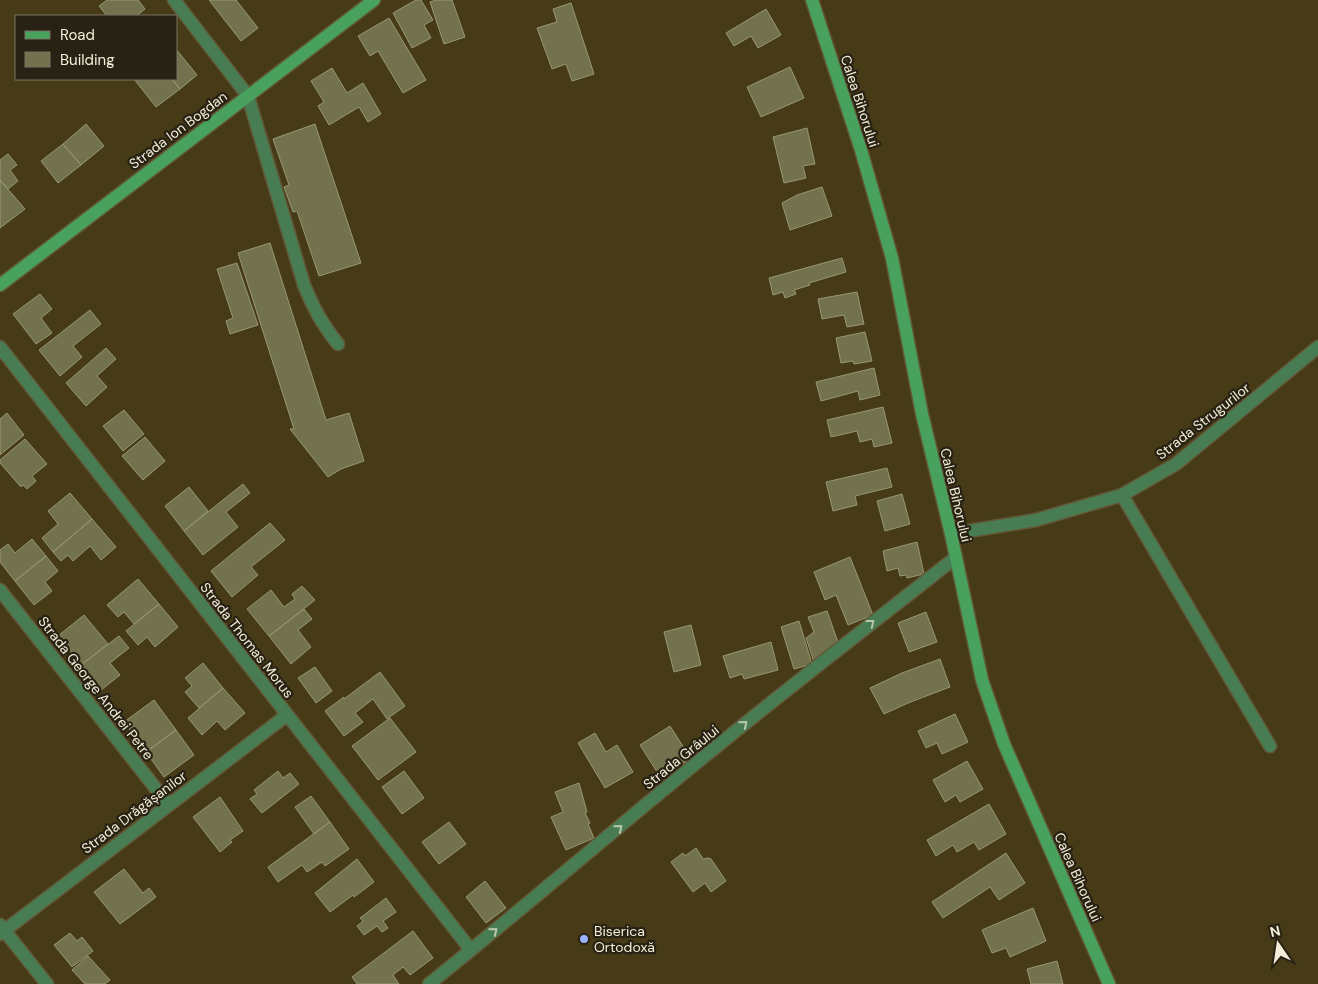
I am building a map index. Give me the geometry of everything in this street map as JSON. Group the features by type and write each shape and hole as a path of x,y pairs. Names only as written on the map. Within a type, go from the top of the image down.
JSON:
{"main road":[{"name":"Strada Ion Bogdan","path":"0,285 374,0"},
{"name":"Calea Bihorului","path":"812,0 861,150 892,258 922,414 951,534 982,680 1004,744 1109,984"}],"street":[{"path":"174,0 248,96 304,285 323,324 338,344"},
{"name":"Strada Thomas Morus","path":"0,347 471,950"},
{"name":"Strada Strugurilor","path":"951,534 1036,520 1122,495 1176,464 1318,347"},
{"path":"1122,495 1270,746"},
{"name":"Strada Grâului","path":"428,984 708,754 955,558"},
{"name":"Strada George Andrei Petre","path":"0,590 168,804"},
{"name":"Strada Drăgășanilor","path":"1,929 287,715"},
{"path":"1,929 47,984"}],"building":[{"path":"107,0 138,0 145,9 137,15 106,15 99,6"},
{"path":"209,0 236,0 258,28 241,41"},
{"path":"416,0 421,0 433,20 424,25 431,38 412,48 393,13"},
{"path":"452,0 465,37 444,44 430,2"},
{"path":"571,3 594,74 572,81 566,64 552,69 537,28 557,22 553,9"},
{"path":"766,9 781,35 758,48 751,36 734,46 726,33"},
{"path":"389,18 426,80 403,93 378,51 370,56 358,36"},
{"path":"178,51 197,75 180,89 173,80 178,80"},
{"path":"790,67 804,98 761,117 747,87"},
{"path":"332,68 347,93 363,83 381,114 368,122 359,107 329,125 318,106 324,102 311,81"},
{"path":"135,80 173,80 180,89 156,107"},
{"path":"86,124 104,146 81,165 63,144"},
{"path":"315,124 361,263 319,276 297,211 293,212 284,187 289,185 273,139"},
{"path":"807,128 815,164 803,166 806,178 784,183 773,137"},
{"path":"63,144 81,165 58,183 41,161"},
{"path":"8,154 17,165 10,170 18,181 8,189 0,180 0,160"},
{"path":"0,180 25,209 0,228"},
{"path":"822,187 832,216 790,230 782,203 797,195"},
{"path":"270,243 326,420 349,413 364,461 341,469 328,477 290,429 294,429 238,253"},
{"path":"842,258 846,272 809,283 810,285 794,290 796,294 785,298 783,292 773,295 769,278"},
{"path":"237,263 258,325 230,334 226,321 233,318 217,269"},
{"path":"857,292 864,324 847,327 844,315 822,319 818,299"},
{"path":"40,294 52,309 41,318 52,333 36,344 13,314"},
{"path":"90,310 101,324 73,346 82,357 60,376 39,350"},
{"path":"865,332 872,361 854,364 853,361 841,363 836,338"},
{"path":"106,348 116,359 97,376 107,387 86,406 66,383"},
{"path":"874,368 880,395 860,400 858,391 821,401 816,382"},
{"path":"883,407 892,443 874,447 872,439 860,442 857,431 831,437 827,420"},
{"path":"124,410 144,434 123,451 103,426"},
{"path":"7,413 24,435 0,455 0,419"},
{"path":"145,437 165,461 143,480 122,456"},
{"path":"25,439 47,464 32,476 36,481 27,489 23,485 21,487 0,463 0,460"},
{"path":"887,468 892,487 855,496 857,505 833,511 826,482"},
{"path":"243,484 250,493 226,512 238,527 203,555 184,531"},
{"path":"189,487 208,511 184,531 165,506"},
{"path":"70,493 92,519 53,552 42,538 58,524 48,511"},
{"path":"902,494 910,524 885,531 877,501"},
{"path":"92,519 116,547 101,560 90,546 73,561 68,555 61,561 53,552"},
{"path":"270,523 285,540 251,567 258,575 232,597 211,571"},
{"path":"32,539 46,556 15,581 0,562 0,550 8,544 15,553"},
{"path":"917,542 924,574 907,578 906,575 900,576 898,568 887,571 883,551"},
{"path":"46,556 58,571 45,582 52,591 34,605 15,581"},
{"path":"850,557 873,615 848,625 836,595 825,600 814,572"},
{"path":"138,579 159,604 134,624 124,612 118,617 107,605"},
{"path":"302,586 315,600 269,636 247,609 271,590 284,607 295,599 292,594"},
{"path":"159,604 178,627 155,647 147,637 138,645 126,631"},
{"path":"304,609 312,619 298,630 311,647 291,664 269,636"},
{"path":"827,611 839,645 814,662 806,638 814,632 808,617"},
{"path":"926,612 937,642 909,652 898,623"},
{"path":"84,615 108,644 81,665 58,636"},
{"path":"799,621 812,664 794,669 781,627"},
{"path":"691,625 701,665 674,672 664,632"},
{"path":"119,636 129,648 110,663 120,675 101,690 81,665"},
{"path":"771,642 778,670 744,679 742,674 730,678 723,656"},
{"path":"940,659 950,687 884,714 870,688 902,673"},
{"path":"203,663 223,688 199,708 185,692 192,686 185,678"},
{"path":"315,667 332,691 316,703 298,678"},
{"path":"380,672 405,706 387,719 373,699 355,713 363,722 344,736 325,711"},
{"path":"223,688 245,713 225,730 217,721 202,735 188,718"},
{"path":"154,700 176,730 146,752 124,722"},
{"path":"955,714 968,742 942,754 937,743 926,748 918,731"},
{"path":"390,718 416,752 378,780 352,746"},
{"path":"670,726 691,759 661,778 640,745"},
{"path":"176,730 194,755 164,777 146,752"},
{"path":"595,733 606,752 617,745 633,772 605,788 578,743"},
{"path":"967,761 983,789 960,802 956,795 945,802 933,780"},
{"path":"278,771 283,778 290,773 299,784 262,813 250,799 257,794 254,790"},
{"path":"404,771 424,798 402,814 382,787"},
{"path":"579,783 587,812 585,813 590,823 588,824 594,838 566,850 551,817 563,812 555,792"},
{"path":"311,796 330,822 314,834 295,807"},
{"path":"220,797 243,831 230,840 232,842 220,852 193,817"},
{"path":"989,804 1006,834 979,850 974,842 957,852 953,845 936,856 927,840"},
{"path":"330,822 349,849 325,866 322,862 307,872 302,865 278,882 268,867"},
{"path":"449,822 466,844 439,864 422,842"},
{"path":"696,848 703,859 711,859 726,881 711,892 705,883 693,892 671,862 683,853 685,856"},
{"path":"1006,853 1025,883 999,900 990,887 943,918 932,902"},
{"path":"357,859 374,882 330,912 315,893"},
{"path":"124,869 143,893 149,888 156,897 120,924 94,892"},
{"path":"485,881 506,908 486,923 466,897"},
{"path":"386,898 396,912 383,921 388,928 382,932 377,926 364,935 357,926 363,921 360,918"},
{"path":"1033,908 1046,941 1010,957 1006,948 992,953 982,930"},
{"path":"413,931 433,958 410,975 403,967 393,975 399,984 357,984 352,977"},
{"path":"70,933 77,941 82,937 93,951 72,967 54,945"},
{"path":"88,956 110,980 105,984 85,984 72,970"},
{"path":"1057,961 1063,984 1031,984 1027,969"}],"place":[{"name":"Biserica Ortodoxă","path":"584,939"}]}
